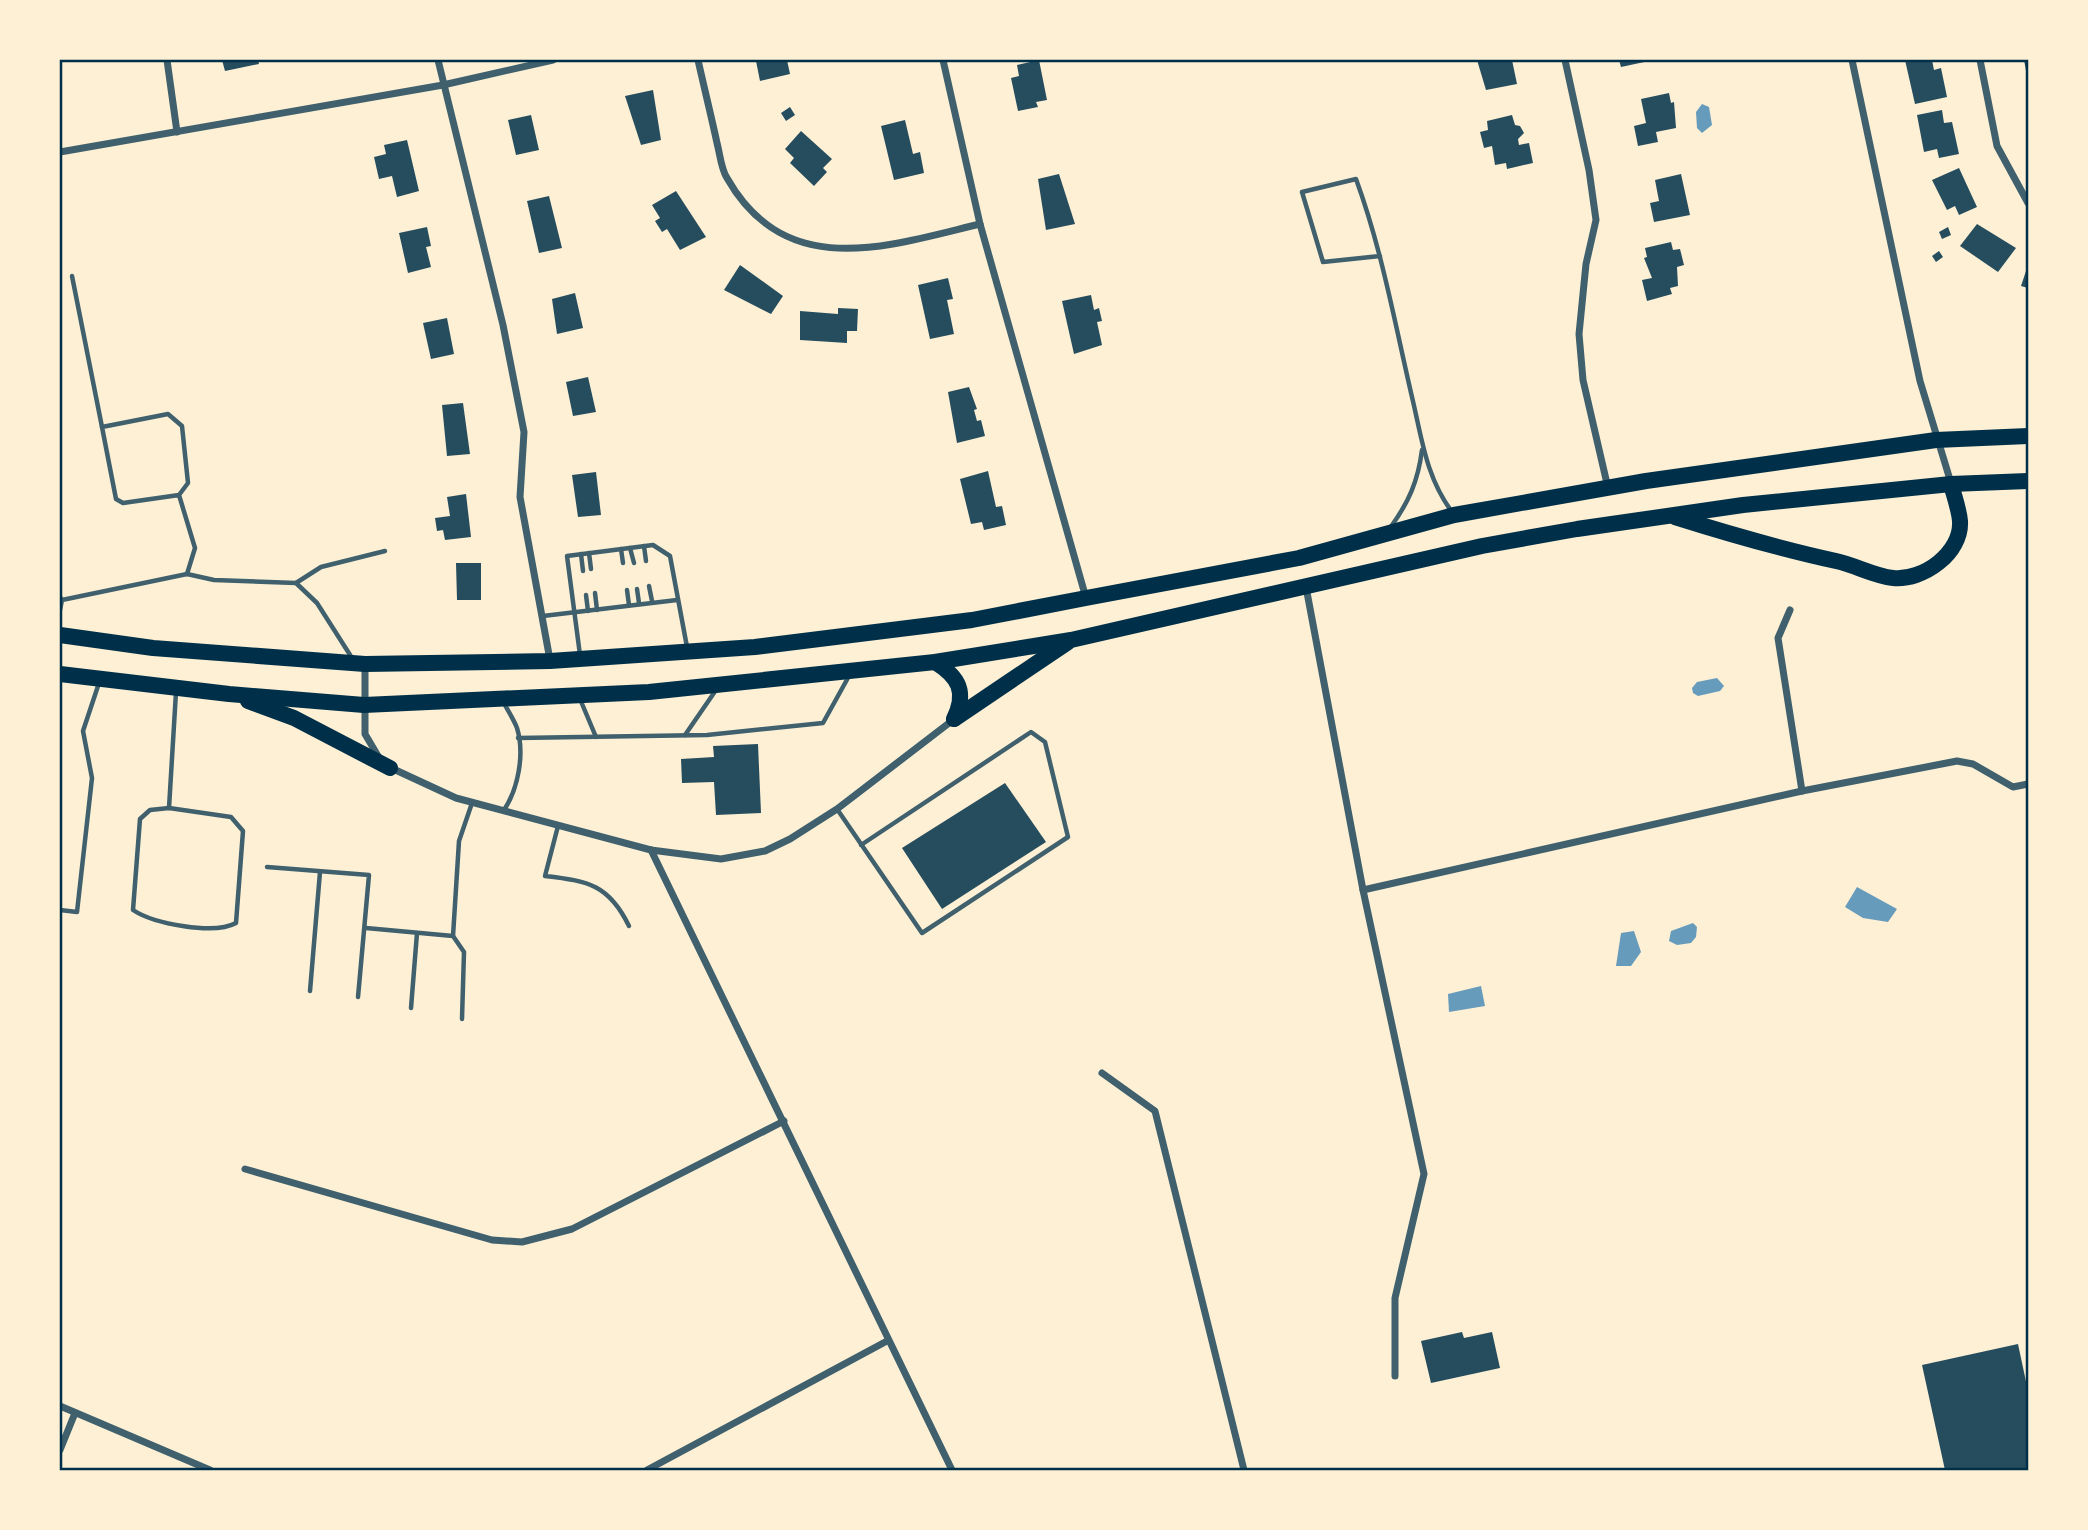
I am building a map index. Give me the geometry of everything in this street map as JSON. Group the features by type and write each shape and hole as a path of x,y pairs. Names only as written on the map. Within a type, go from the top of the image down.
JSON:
{"highway":[{"path":"60,635 153,648 361,664 550,661 755,648 972,620 1299,558 1454,515 1608,488 1936,440 2028,436"},
{"path":"60,674 229,694 363,705 578,695 720,684 935,662 1071,640 1482,546 1669,515 1951,484 2028,481"},
{"path":"1669,515 1778,550 1837,561 1892,578 1905,577 1938,564 1953,545 1960,523 1951,484"},
{"path":"1299,558 1306,585"},
{"path":"954,719 1071,640"},
{"path":"935,662 951,671 960,684 961,701 954,719"},
{"path":"229,694 294,719 390,768"}],"street":[{"path":"167,60 177,132"},
{"path":"438,60 503,325 524,432 520,497 550,661"},
{"path":"60,152 443,85 553,60"},
{"path":"698,60 726,177 753,213 782,234 829,249 875,249 980,224"},
{"path":"943,60 980,224 1086,598"},
{"path":"1565,60 1597,220 1586,264 1579,334 1583,380 1608,488"},
{"path":"1853,60 1920,381 1951,484"},
{"path":"1980,60 1997,146 2028,203"},
{"path":"1306,585 1363,890 1424,1174 1395,1298 1395,1376"},
{"path":"1790,610 1778,638 1802,791"},
{"path":"361,664 368,742 390,768 456,798 651,850 721,859 765,850 790,839 837,809 954,719"},
{"path":"1363,890 1802,791 1957,761 1973,765 2013,787 2028,784"},
{"path":"651,850 952,1471"},
{"path":"1102,1073 1155,1111 1244,1471"},
{"path":"246,1169 492,1240 522,1242 572,1229 783,1121"},
{"path":"647,1471 887,1341"},
{"path":"60,1406 210,1471"},
{"path":"60,1450 75,1413"}],"lane":[{"path":"1380,256 1323,262 1302,192 1356,180 1380,256 1422,449 1438,493 1454,515"},
{"path":"72,276 116,499 123,503 179,495 188,483 182,426 168,414 102,427"},
{"path":"1386,533 1408,503 1418,479 1422,449"},
{"path":"179,495 195,548 187,573"},
{"path":"581,659 567,556 653,545 670,556 688,652"},
{"path":"644,546 646,561"},
{"path":"630,548 634,563"},
{"path":"621,549 623,563"},
{"path":"60,610 61,599 187,573 214,580 296,583 321,567 385,551"},
{"path":"589,553 590,569"},
{"path":"581,554 583,571"},
{"path":"296,583 317,603 361,664"},
{"path":"649,586 652,601"},
{"path":"637,589 639,603"},
{"path":"627,590 629,605"},
{"path":"595,593 597,610"},
{"path":"586,595 588,611"},
{"path":"542,617 652,601 677,600"},
{"path":"517,738 685,736 823,723 852,671"},
{"path":"60,910 76,912 92,778 83,731 100,679"},
{"path":"685,736 720,684"},
{"path":"169,808 177,688"},
{"path":"578,695 596,737"},
{"path":"502,699 517,729 519,769 514,796 504,810"},
{"path":"837,809 861,845 922,933 1068,837 1045,742 1031,732 861,845"},
{"path":"462,1019 464,952 453,936 459,841 472,802"},
{"path":"169,808 231,817 243,831 236,923 225,929 146,919 133,910 140,819 150,810 169,808"},
{"path":"559,825 545,876 579,880 607,892 618,903 629,926"},
{"path":"267,867 369,874 358,997"},
{"path":"310,991 320,872"},
{"path":"366,928 453,936"},
{"path":"411,1009 417,933"}],"water":[{"path":"1702,104 1709,107 1712,125 1702,133 1697,128 1696,112"},
{"path":"1717,678 1724,686 1720,691 1698,696 1693,693 1692,688 1697,682"},
{"path":"1857,887 1897,909 1888,922 1863,918 1845,907"},
{"path":"1693,923 1697,927 1696,937 1691,943 1677,945 1669,941 1671,931"},
{"path":"1634,931 1641,952 1631,966 1616,966 1621,933"},
{"path":"1481,986 1485,1006 1449,1012 1448,994"}],"building":[{"path":"222,60 258,60 259,64 225,71"},
{"path":"787,60 790,74 760,81 756,61"},
{"path":"1039,60 1047,100 1036,102 1038,107 1018,111 1011,78 1019,76 1017,65"},
{"path":"1477,60 1512,60 1517,84 1486,90"},
{"path":"1619,60 1648,60 1649,61 1621,67"},
{"path":"1905,60 1932,60 1934,70 1941,68 1947,97 1915,104"},
{"path":"2024,60 2028,60 2028,76 2027,76"},
{"path":"653,90 661,140 641,145 625,96"},
{"path":"1669,93 1671,103 1674,102 1676,128 1656,132 1658,142 1638,146 1634,126 1646,123 1641,99"},
{"path":"790,107 795,115 786,121 781,113"},
{"path":"1942,110 1944,123 1952,122 1959,154 1939,158 1937,149 1924,152 1917,115"},
{"path":"531,115 539,150 516,155 508,120"},
{"path":"1512,115 1515,125 1520,126 1524,133 1518,139 1519,145 1529,143 1533,163 1507,169 1506,163 1495,165 1492,146 1484,148 1480,132 1488,130 1487,121"},
{"path":"905,120 913,154 920,152 924,173 894,180 881,126"},
{"path":"801,131 832,159 823,168 827,172 814,186 790,163 794,158 785,149"},
{"path":"407,140 419,191 397,197 392,176 379,179 374,157 386,154 384,145"},
{"path":"1959,168 1977,207 1959,215 1955,206 1947,210 1932,180"},
{"path":"1059,174 1075,224 1046,230 1038,179"},
{"path":"1681,174 1690,215 1654,222 1650,203 1659,201 1655,180"},
{"path":"676,191 706,237 680,250 667,229 662,232 655,221 660,218 652,205"},
{"path":"549,196 562,248 539,253 527,201"},
{"path":"1977,224 2016,248 1998,272 1960,246"},
{"path":"427,227 431,246 426,247 431,267 408,273 399,233"},
{"path":"1948,227 1951,235 1942,239 1939,232"},
{"path":"1671,242 1673,250 1680,249 1684,265 1677,267 1678,286 1670,288 1672,294 1647,301 1642,280 1652,278 1644,258 1647,257 1645,248"},
{"path":"1939,251 1943,257 1936,262 1932,256"},
{"path":"740,265 783,296 771,314 724,290"},
{"path":"2028,265 2028,288 2021,286"},
{"path":"948,278 953,299 947,300 954,334 930,339 918,285"},
{"path":"575,293 583,328 557,334 552,299"},
{"path":"1091,295 1094,310 1099,308 1102,321 1097,322 1102,345 1074,354 1062,301"},
{"path":"838,308 858,309 857,331 847,331 847,343 800,340 800,311 838,314"},
{"path":"447,318 454,354 431,359 423,323"},
{"path":"588,377 596,412 573,416 566,382"},
{"path":"969,387 977,409 974,410 977,421 981,420 985,436 957,443 948,392"},
{"path":"463,403 470,454 447,456 442,405"},
{"path":"988,471 996,507 1002,506 1006,525 984,530 982,522 971,524 960,479"},
{"path":"596,472 601,515 578,517 572,475"},
{"path":"466,494 471,537 445,540 443,530 437,531 435,518 450,516 447,497"},
{"path":"456,563 481,563 481,600 457,600"},
{"path":"758,744 761,813 716,815 714,782 682,783 681,759 714,757 713,746"},
{"path":"1005,783 1046,842 942,909 902,848"},
{"path":"1462,1332 1464,1338 1492,1332 1500,1368 1431,1383 1421,1341"},
{"path":"2018,1344 2028,1391 2028,1470 1945,1470 1922,1365"}]}
